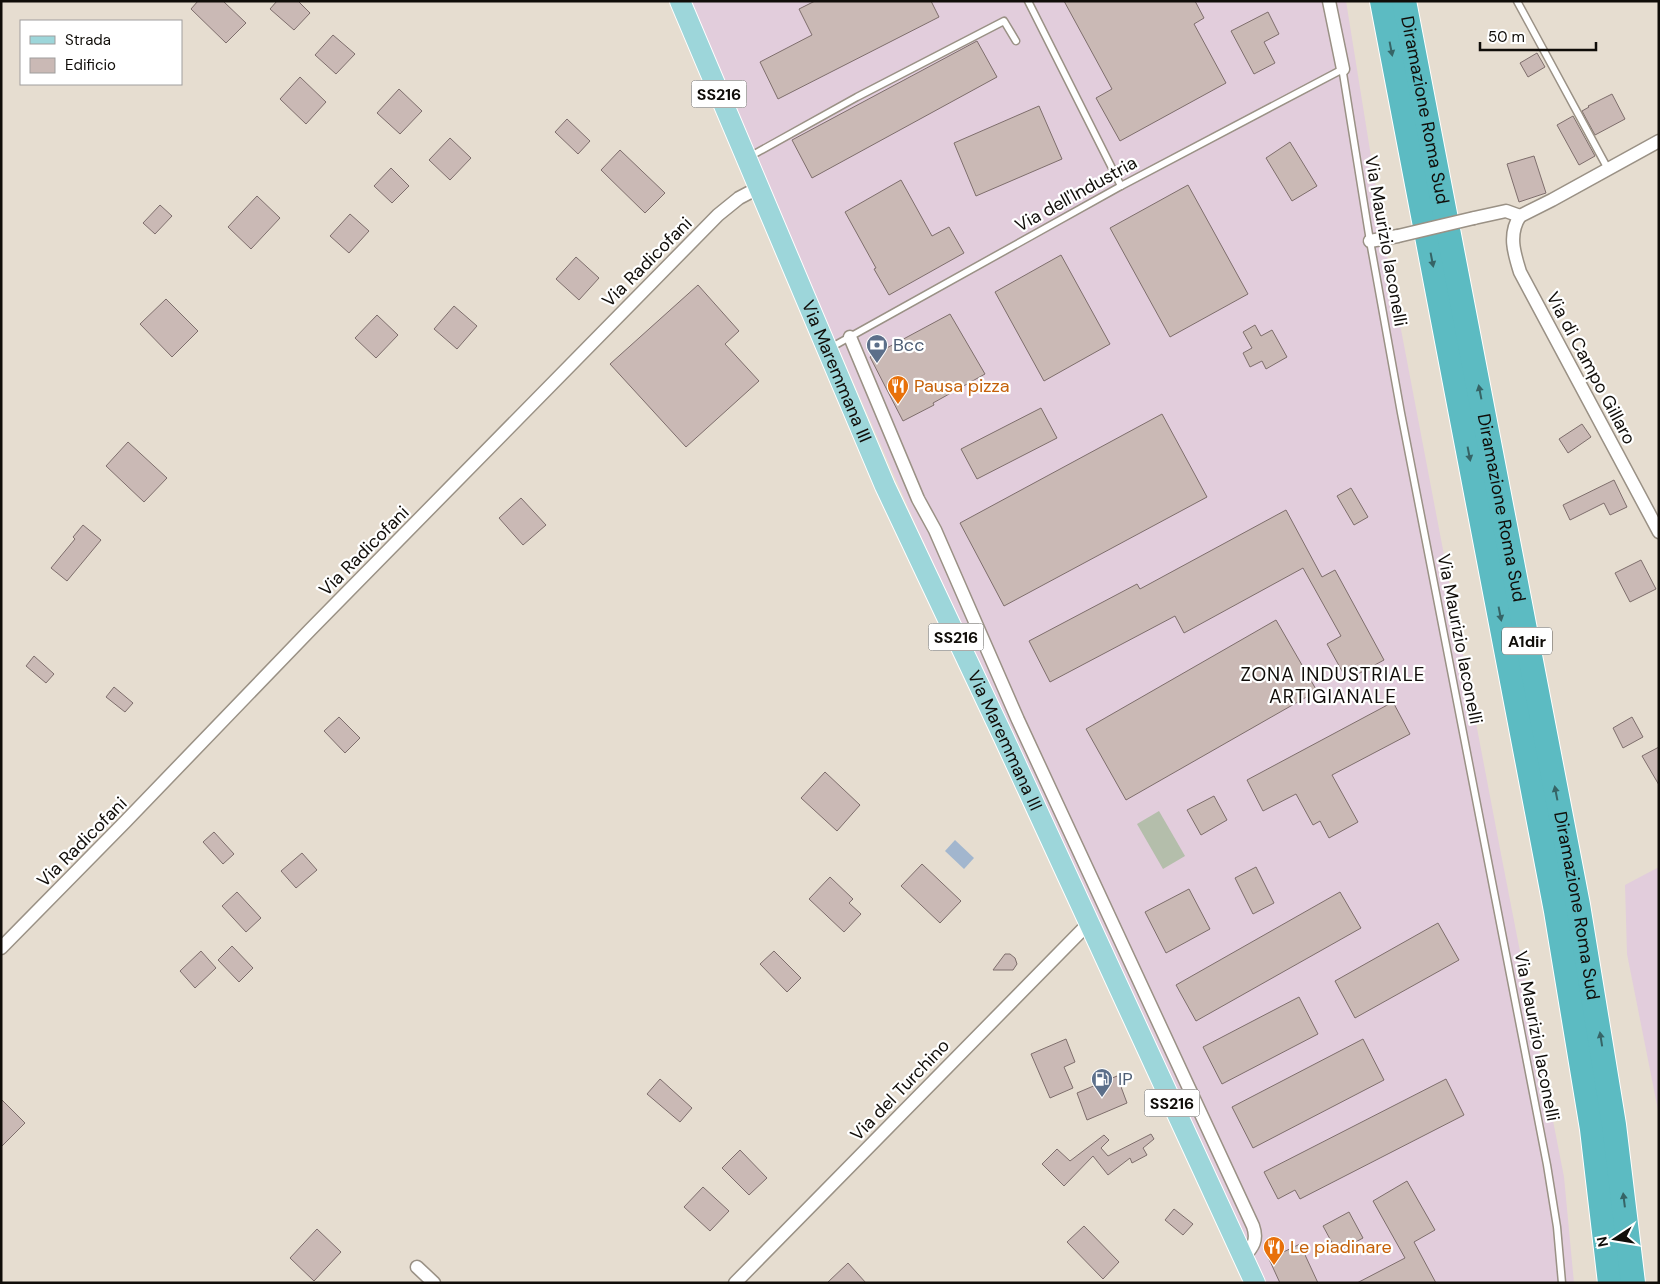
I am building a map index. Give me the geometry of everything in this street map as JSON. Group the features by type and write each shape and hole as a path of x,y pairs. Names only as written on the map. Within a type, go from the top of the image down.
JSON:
{"highway":[{"name":"Diramazione Roma Sud","path":"1382,1 1556,911 1592,1129 1610,1283"},
{"name":"Diramazione Roma Sud","path":"1404,1 1578,905 1614,1125 1633,1283"}],"main road":[{"name":"Via Maremmana III","path":"680,1 885,486 1003,736 1254,1283"}],"street":[{"path":"1329,1 1342,69"},
{"path":"1370,241 1506,211 1520,216 1659,141"},
{"name":"Via Radicofani","path":"1,948 711,222 739,198 758,188"},
{"name":"Via di Campo Gillaro","path":"1520,216 1515,223 1512,237 1514,254 1520,272 1659,532"},
{"path":"850,337 918,499 936,530 1018,720 1253,1226 1254,1242 1243,1258"},
{"name":"Via del Turchino","path":"735,1283 1089,923"},
{"path":"417,1267 434,1283"}],"lane":[{"path":"1028,1 1121,186"},
{"name":"Via Maurizio Iaconelli","path":"1325,1 1342,69 1370,241 1403,423 1547,1165 1557,1226 1562,1283"},
{"path":"1517,1 1608,169"},
{"path":"746,159 857,97 1004,21 1016,41"},
{"name":"Via dell'Industria","path":"826,350 1121,186 1342,69"}],"shaded area":[{"path":"687,1 1346,1 1387,256 1564,1177 1574,1283 1265,1283 915,523"},
{"path":"1659,867 1659,1115 1627,954 1625,885"}],"green space":[{"path":"1159,811 1185,856 1163,869 1137,824"}],"water":[{"path":"955,840 974,858 964,869 945,851"}],"building":[{"path":"198,1 223,1 246,23 226,43 191,9"},
{"path":"277,1 298,1 310,13 294,30 270,9"},
{"path":"815,1 931,1 939,17 778,99 760,62 812,35 799,9"},
{"path":"1064,1 1195,1 1204,18 1194,24 1226,83 1120,141 1096,98 1112,89"},
{"path":"1268,12 1279,34 1264,42 1275,63 1254,74 1231,31"},
{"path":"333,35 355,54 336,74 315,55"},
{"path":"977,41 997,77 812,178 792,140"},
{"path":"1537,53 1545,67 1528,77 1520,63"},
{"path":"300,77 326,102 306,124 280,99"},
{"path":"399,89 422,111 400,134 377,113"},
{"path":"1612,94 1625,119 1595,135 1582,111"},
{"path":"1039,106 1062,159 976,196 954,143"},
{"path":"1573,116 1595,156 1579,165 1557,125"},
{"path":"567,119 590,141 578,154 555,132"},
{"path":"450,138 471,158 450,180 429,160"},
{"path":"1290,142 1317,186 1292,201 1266,158"},
{"path":"620,150 665,193 645,213 601,170"},
{"path":"1534,156 1546,193 1519,202 1507,164"},
{"path":"391,168 409,186 392,203 374,186"},
{"path":"901,180 932,236 949,227 964,253 889,295 845,212"},
{"path":"1188,185 1248,294 1170,337 1110,228"},
{"path":"257,196 280,218 251,249 228,227"},
{"path":"160,205 172,216 155,234 143,223"},
{"path":"350,214 369,231 349,253 330,236"},
{"path":"1061,255 1110,344 1044,381 995,292"},
{"path":"576,257 599,278 579,300 556,279"},
{"path":"698,285 739,331 725,344 759,381 686,447 610,364"},
{"path":"166,299 198,331 172,357 140,324"},
{"path":"454,306 477,326 457,349 434,329"},
{"path":"950,314 985,374 933,403 934,405 903,421 870,357"},
{"path":"377,315 398,335 376,358 355,338"},
{"path":"1255,325 1261,336 1272,330 1287,357 1266,369 1262,361 1250,367 1243,353 1252,348 1243,332"},
{"path":"1041,408 1057,438 977,479 961,449"},
{"path":"1162,414 1207,497 1004,606 960,523"},
{"path":"1582,424 1591,437 1568,453 1559,439"},
{"path":"128,442 167,478 144,502 106,466"},
{"path":"1614,480 1627,507 1610,515 1604,503 1570,520 1563,505"},
{"path":"1351,488 1368,517 1354,525 1337,496"},
{"path":"521,498 546,525 523,545 499,518"},
{"path":"1286,510 1322,577 1335,570 1384,660 1347,680 1327,644 1341,636 1303,568 1184,633 1175,616 1050,682 1029,641 1137,584 1140,589"},
{"path":"83,525 101,540 67,581 51,568 75,539 73,537"},
{"path":"1641,560 1656,589 1630,602 1615,573"},
{"path":"1276,620 1317,691 1126,800 1086,729"},
{"path":"34,656 54,674 46,683 26,666"},
{"path":"114,687 133,703 125,712 106,697"},
{"path":"1393,702 1410,734 1332,775 1358,822 1329,838 1320,821 1313,825 1296,794 1263,811 1247,780"},
{"path":"339,717 360,738 345,753 324,731"},
{"path":"1632,717 1643,737 1623,748 1613,728"},
{"path":"1659,747 1659,785 1642,756"},
{"path":"825,772 860,805 837,831 801,798"},
{"path":"1214,796 1227,820 1201,835 1187,810"},
{"path":"214,832 234,854 223,864 203,842"},
{"path":"302,853 317,870 296,888 281,871"},
{"path":"922,864 961,901 940,923 901,886"},
{"path":"1256,867 1274,903 1253,914 1235,878"},
{"path":"830,877 853,899 849,903 861,914 844,932 809,899"},
{"path":"1189,889 1210,929 1166,953 1145,912"},
{"path":"237,892 261,918 246,932 222,906"},
{"path":"1340,892 1361,928 1196,1021 1176,985"},
{"path":"1438,923 1459,960 1355,1018 1335,981"},
{"path":"232,946 253,968 239,982 218,960"},
{"path":"201,951 216,968 195,988 180,971"},
{"path":"774,951 801,978 787,992 760,964"},
{"path":"1005,954 1010,954 1015,958 1017,964 1013,970 993,970"},
{"path":"1299,997 1318,1034 1222,1084 1203,1047"},
{"path":"1066,1039 1075,1062 1064,1067 1073,1088 1050,1098 1031,1054"},
{"path":"1363,1039 1384,1080 1253,1148 1232,1107"},
{"name":"IP","path":"1117,1076 1127,1103 1087,1120 1077,1093"},
{"path":"660,1079 692,1108 680,1122 647,1094"},
{"path":"1446,1079 1464,1115 1300,1199 1295,1190 1278,1199 1264,1172"},
{"path":"1,1099 25,1123 1,1147"},
{"path":"1151,1134 1154,1139 1143,1148 1147,1155 1132,1163 1130,1158 1108,1175 1093,1156 1064,1186 1042,1164 1057,1149 1070,1161 1104,1135 1109,1140 1101,1148 1108,1156"},
{"path":"740,1150 767,1178 749,1195 722,1168"},
{"path":"1407,1181 1435,1230 1414,1242 1436,1283 1357,1283 1405,1258 1373,1201"},
{"path":"703,1187 729,1211 710,1231 684,1207"},
{"path":"1174,1209 1193,1224 1183,1235 1165,1220"},
{"path":"1349,1212 1363,1238 1337,1252 1323,1226"},
{"path":"1084,1226 1119,1262 1103,1279 1067,1242"},
{"path":"317,1229 341,1252 314,1281 290,1258"},
{"path":"1300,1244 1318,1283 1280,1283 1269,1259"},
{"path":"848,1263 866,1283 827,1283"}],"place":[{"name":"Bcc","path":"877,364"},
{"name":"Pausa pizza","path":"898,405"},
{"name":"IP","path":"1102,1098"},
{"name":"Le piadinare","path":"1274,1266"}],"district":[{"name":"ZONA INDUSTRIALE ARTIGIANALE","path":"1333,685"}]}
